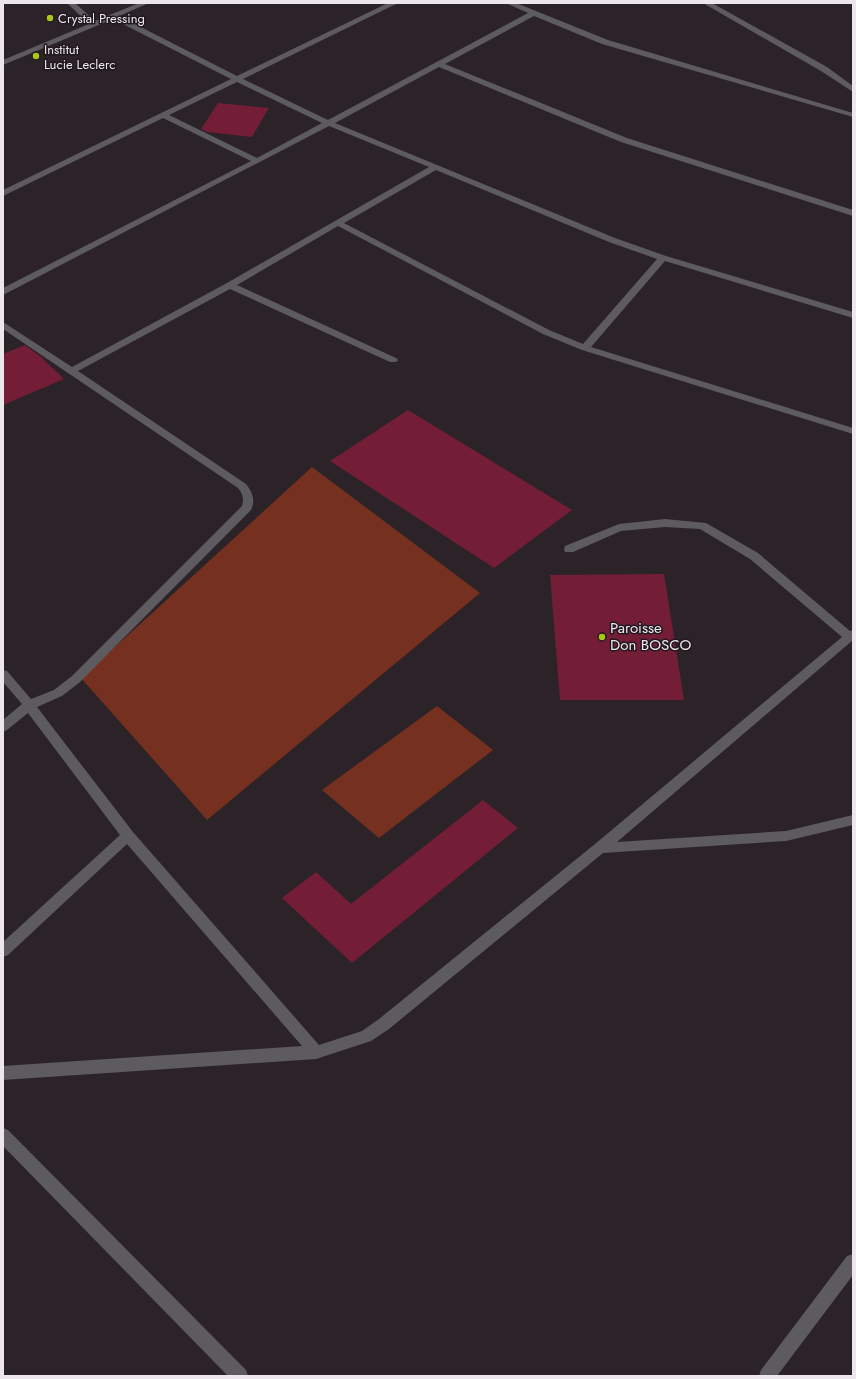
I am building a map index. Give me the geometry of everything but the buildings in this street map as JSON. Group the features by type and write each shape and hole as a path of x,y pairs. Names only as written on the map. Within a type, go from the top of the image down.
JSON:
{"street":[{"path":"71,3 95,24"},
{"path":"3,63 145,3"},
{"path":"3,193 394,3"},
{"path":"510,3 605,42 853,116"},
{"path":"707,3 824,69 853,90"},
{"path":"3,292 257,161 534,13"},
{"path":"113,16 238,80 329,123 612,240 663,258 853,315"},
{"path":"439,64 624,140 853,213"},
{"path":"164,116 257,161"},
{"path":"72,371 230,285 435,167"},
{"path":"338,223 546,332 585,348 853,431"},
{"path":"585,348 663,258"},
{"path":"230,285 393,360"},
{"path":"3,325 242,486 248,493 249,499 247,507 76,679 58,693 29,705 3,728"},
{"path":"3,1073 316,1052 366,1036 384,1024 600,848 851,636 754,556 702,526 665,523 619,528 569,549"},
{"path":"3,674 29,705 128,836 316,1052"},
{"path":"600,848 786,836 853,820"},
{"path":"3,951 128,836"},
{"path":"3,1135 240,1376"},
{"path":"767,1376 853,1262"}],"shaded area":[{"path":"312,467 480,593 207,820 81,678"},
{"path":"437,706 493,750 379,838 322,790"}],"place":[{"name":"Crystal Pressing","path":"50,18"},
{"name":"Institut Lucie Leclerc","path":"36,56"},
{"name":"Paroisse Don BOSCO","path":"602,637"}]}
